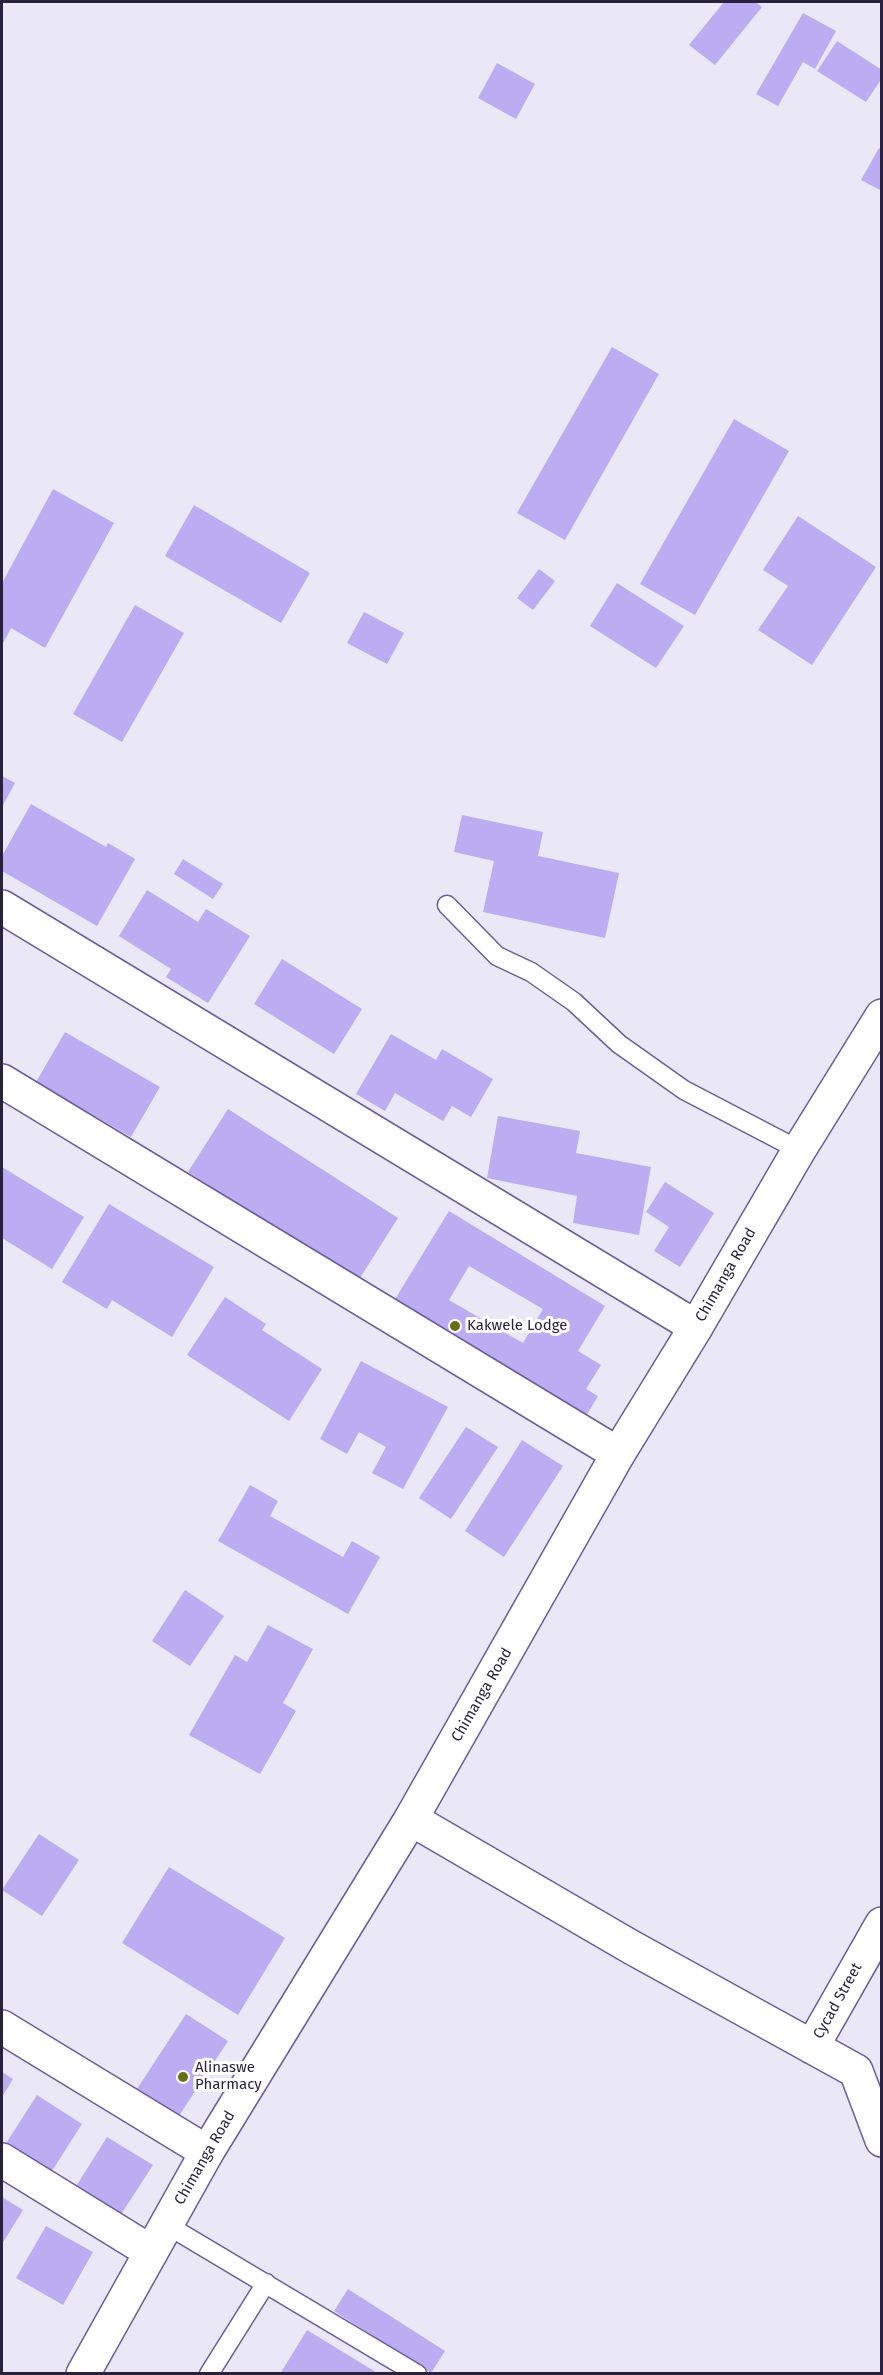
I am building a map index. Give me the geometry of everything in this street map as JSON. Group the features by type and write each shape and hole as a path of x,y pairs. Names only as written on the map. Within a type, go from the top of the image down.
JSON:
{"street":[{"path":"2,907 696,1327"},
{"name":"Chimanga Road","path":"83,2373 207,2152 411,1819 618,1454 696,1327 799,1150 882,1016"},
{"path":"2,1082 618,1454"},
{"path":"411,1819 631,1947 812,2047 869,2074 882,2140"},
{"name":"Cycad Street","path":"812,2047 882,1924"},
{"path":"2,2027 207,2152"},
{"path":"2,2160 159,2238"}],"lane":[{"path":"447,905 497,956 531,972 574,1002 618,1044 675,1084 799,1150"},
{"path":"159,2238 266,2283 417,2373"},
{"path":"209,2373 266,2283"}],"building":[{"path":"724,2 755,2 762,7 715,65 689,45"},
{"path":"803,13 836,31 815,69 803,62 778,106 756,94"},
{"path":"837,41 882,70 882,78 866,102 817,71"},
{"path":"497,63 535,84 516,119 478,98"},
{"path":"879,148 882,150 882,191 861,180"},
{"path":"612,347 659,374 565,540 517,513"},
{"path":"734,419 789,451 695,615 640,584"},
{"path":"53,489 114,523 45,648 11,628 2,645 2,583"},
{"path":"194,505 310,573 281,623 165,556"},
{"path":"798,516 876,567 812,665 758,630 788,586 763,570"},
{"path":"539,569 555,581 533,610 517,598"},
{"path":"617,583 684,626 656,668 590,626"},
{"path":"135,605 184,633 122,742 73,714"},
{"path":"364,612 404,633 387,664 347,643"},
{"path":"2,776 15,783 2,807"},
{"path":"31,804 106,847 108,843 135,859 97,926 2,871 2,856"},
{"path":"462,815 543,832 538,856 619,873 605,938 483,912 494,861 454,852"},
{"path":"183,859 223,884 213,899 174,874"},
{"path":"147,890 198,922 206,909 250,936 208,1003 166,977 171,969 119,936"},
{"path":"282,959 362,1009 334,1054 254,1004"},
{"path":"65,1032 160,1087 131,1137 36,1082"},
{"path":"391,1034 436,1060 442,1049 493,1079 471,1117 452,1106 443,1121 395,1093 385,1111 356,1094"},
{"path":"228,1109 398,1218 358,1281 188,1172"},
{"path":"498,1116 580,1131 576,1153 651,1167 639,1235 573,1223 577,1196 487,1178"},
{"path":"2,1167 84,1217 52,1269 2,1238"},
{"path":"665,1182 714,1213 680,1267 654,1251 669,1227 646,1212"},
{"path":"109,1204 214,1267 172,1337 112,1300 107,1309 62,1282"},
{"name":"Kakwele Lodge","path":"449,1211 605,1306 578,1351 601,1365 586,1389 598,1396 580,1426 389,1309","holes":["469,1266 543,1309 523,1343 449,1300"]},
{"path":"225,1297 266,1324 262,1330 322,1369 289,1421 187,1355"},
{"path":"361,1361 448,1407 403,1489 372,1473 386,1447 359,1432 347,1454 320,1439"},
{"path":"466,1427 498,1447 451,1519 419,1498"},
{"path":"522,1440 563,1466 504,1557 465,1531"},
{"path":"250,1485 278,1501 270,1516 343,1557 352,1541 380,1557 348,1614 218,1541"},
{"path":"185,1590 224,1616 190,1666 152,1641"},
{"path":"268,1625 313,1649 283,1703 296,1711 260,1774 189,1735 235,1655 247,1662"},
{"path":"39,1834 79,1860 42,1916 2,1890"},
{"path":"169,1867 285,1938 238,2015 122,1943"},
{"path":"186,2014 228,2041 175,2122 133,2095"},
{"path":"2,2072 13,2079 2,2097"},
{"path":"37,2095 82,2124 50,2174 5,2145"},
{"path":"107,2137 153,2165 120,2216 75,2188"},
{"path":"2,2197 23,2210 2,2244"},
{"path":"46,2226 93,2252 63,2305 16,2278"},
{"path":"348,2289 445,2351 431,2373 334,2311"},
{"path":"307,2330 379,2374 280,2374"}],"place":[{"name":"Kakwele Lodge","path":"455,1326"},
{"name":"Alinaswe Pharmacy","path":"183,2077"}]}
